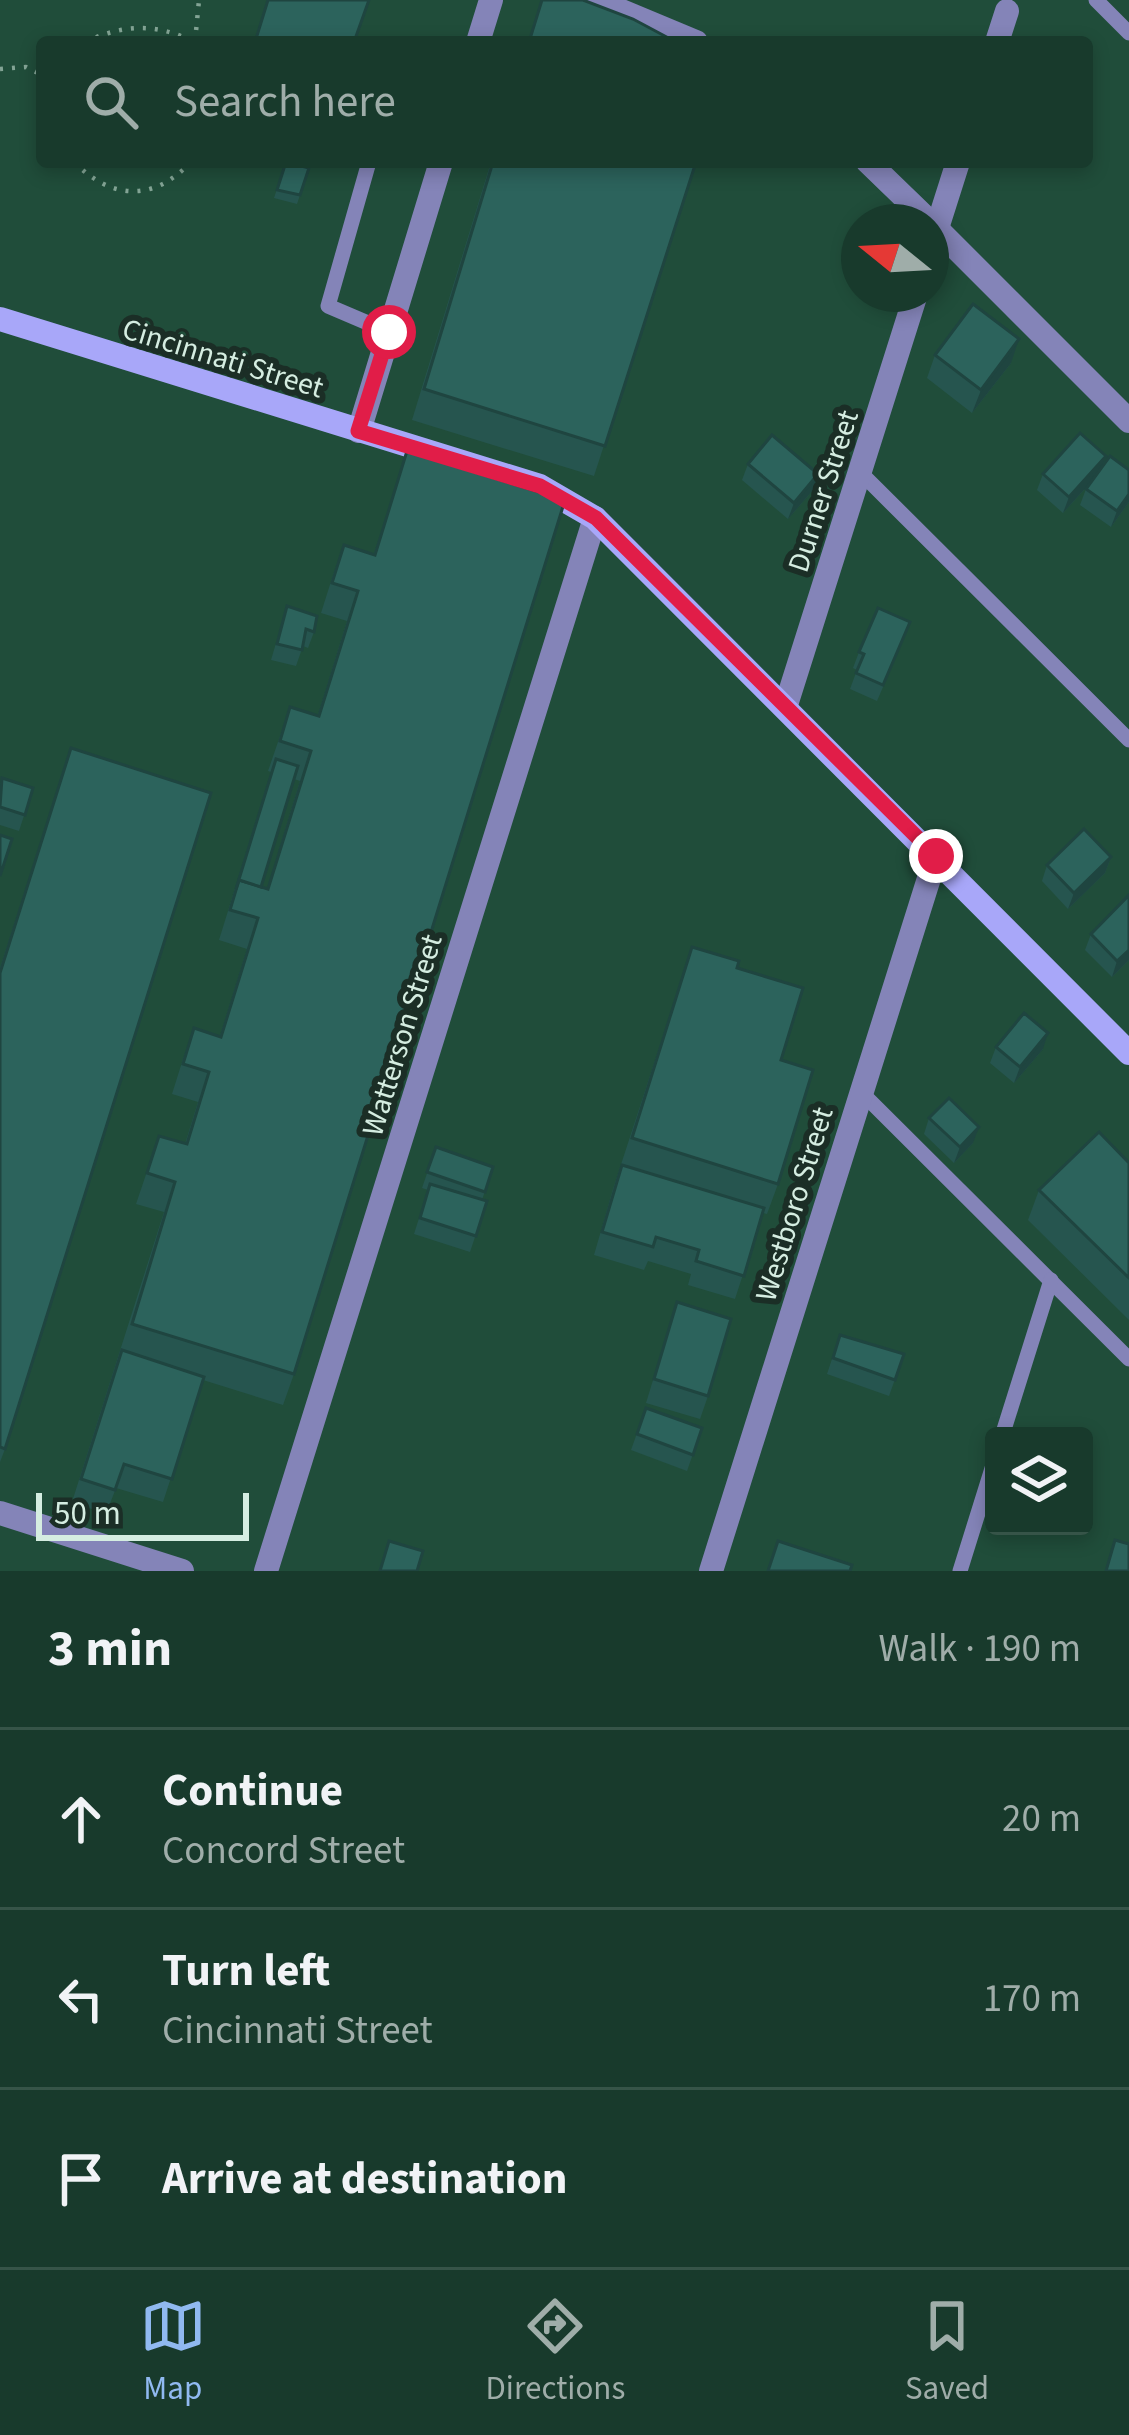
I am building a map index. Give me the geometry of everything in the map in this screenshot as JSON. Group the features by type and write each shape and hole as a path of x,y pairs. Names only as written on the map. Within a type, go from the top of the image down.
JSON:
{"street":[{"path":"480,36 491,0"},
{"path":"595,0 682,36"},
{"path":"1000,36 1014,6"},
{"path":"358,431 439,168"},
{"path":"874,168 908,204"},
{"path":"942,204 956,168"},
{"path":"949,246 1129,421"},
{"name":"Durner Street","path":"786,705 910,312"},
{"name":"Cincinnati Street","path":"1,325 540,486 596,518 1129,1053"},
{"name":"Watterson Street","path":"266,1571 596,518"},
{"name":"Westboro Street","path":"711,1571 936,856"},
{"path":"0,1514 182,1571"}],"lane":[{"path":"1096,0 1129,33"},
{"path":"367,168 328,306 389,332"},
{"path":"861,473 1129,740"},
{"path":"860,1091 1129,1359"},
{"path":"1005,1427 1051,1280"},
{"path":"960,1571 985,1491"}],"path":[{"path":"195,36 199,0"},
{"path":"100,36 119,28 148,27 176,36"},
{"path":"0,69 11,66 36,72"},
{"path":"81,168 103,186 130,193 160,186 185,168"}],"building":[{"path":"268,0 369,0 356,36 257,36"},
{"path":"542,0 583,0 665,36 531,36"},
{"path":"284,168 309,168 300,195 277,190"},
{"path":"491,168 694,168 605,446 424,389"},
{"path":"973,304 1019,339 981,390 935,355"},
{"path":"1080,433 1106,456 1069,497 1043,474"},
{"path":"772,435 818,474 794,503 748,464"},
{"path":"407,451 565,500 294,1374 132,1324 175,1182 147,1173 159,1136 187,1144 209,1072 183,1064 194,1028 221,1037 258,918 230,910 239,880 268,889 311,751 280,741 290,707 319,716 358,591 332,583 344,545 375,555"},
{"path":"1110,456 1129,470 1129,494 1117,511 1086,489"},
{"path":"287,606 317,616 314,632 306,629 302,650 277,644"},
{"path":"878,608 910,622 883,685 856,673 864,654 859,652"},
{"path":"71,748 211,793 5,1449 0,1447 0,973"},
{"path":"276,759 298,766 261,887 239,880 236,889"},
{"path":"2,778 33,788 25,815 0,807"},
{"path":"1084,829 1111,857 1074,893 1047,865"},
{"path":"0,835 12,839 0,876"},
{"path":"1129,895 1129,950 1117,961 1091,934"},
{"path":"692,947 739,961 737,968 803,988 781,1060 813,1070 778,1184 632,1138"},
{"path":"1024,1013 1048,1033 1020,1067 996,1047"},
{"path":"949,1098 979,1127 960,1147 929,1118"},
{"path":"1099,1132 1129,1163 1129,1278 1039,1190"},
{"path":"436,1147 493,1167 485,1192 427,1172"},
{"path":"622,1165 764,1208 744,1276 696,1261 699,1250 656,1237 653,1247 602,1232"},
{"path":"430,1184 487,1201 476,1236 420,1218"},
{"path":"677,1302 731,1319 708,1396 654,1379"},
{"path":"840,1335 904,1354 895,1380 833,1358"},
{"path":"122,1350 204,1377 172,1479 124,1464 115,1490 81,1479"},
{"path":"646,1408 702,1428 693,1455 637,1434"},
{"path":"1115,1540 1129,1544 1129,1571 1106,1571"},
{"path":"389,1541 423,1551 417,1571 380,1571"},
{"path":"778,1541 852,1565 850,1571 768,1571"}],"route":[{"path":"389,332 358,431 540,486 596,518 936,856"}]}
